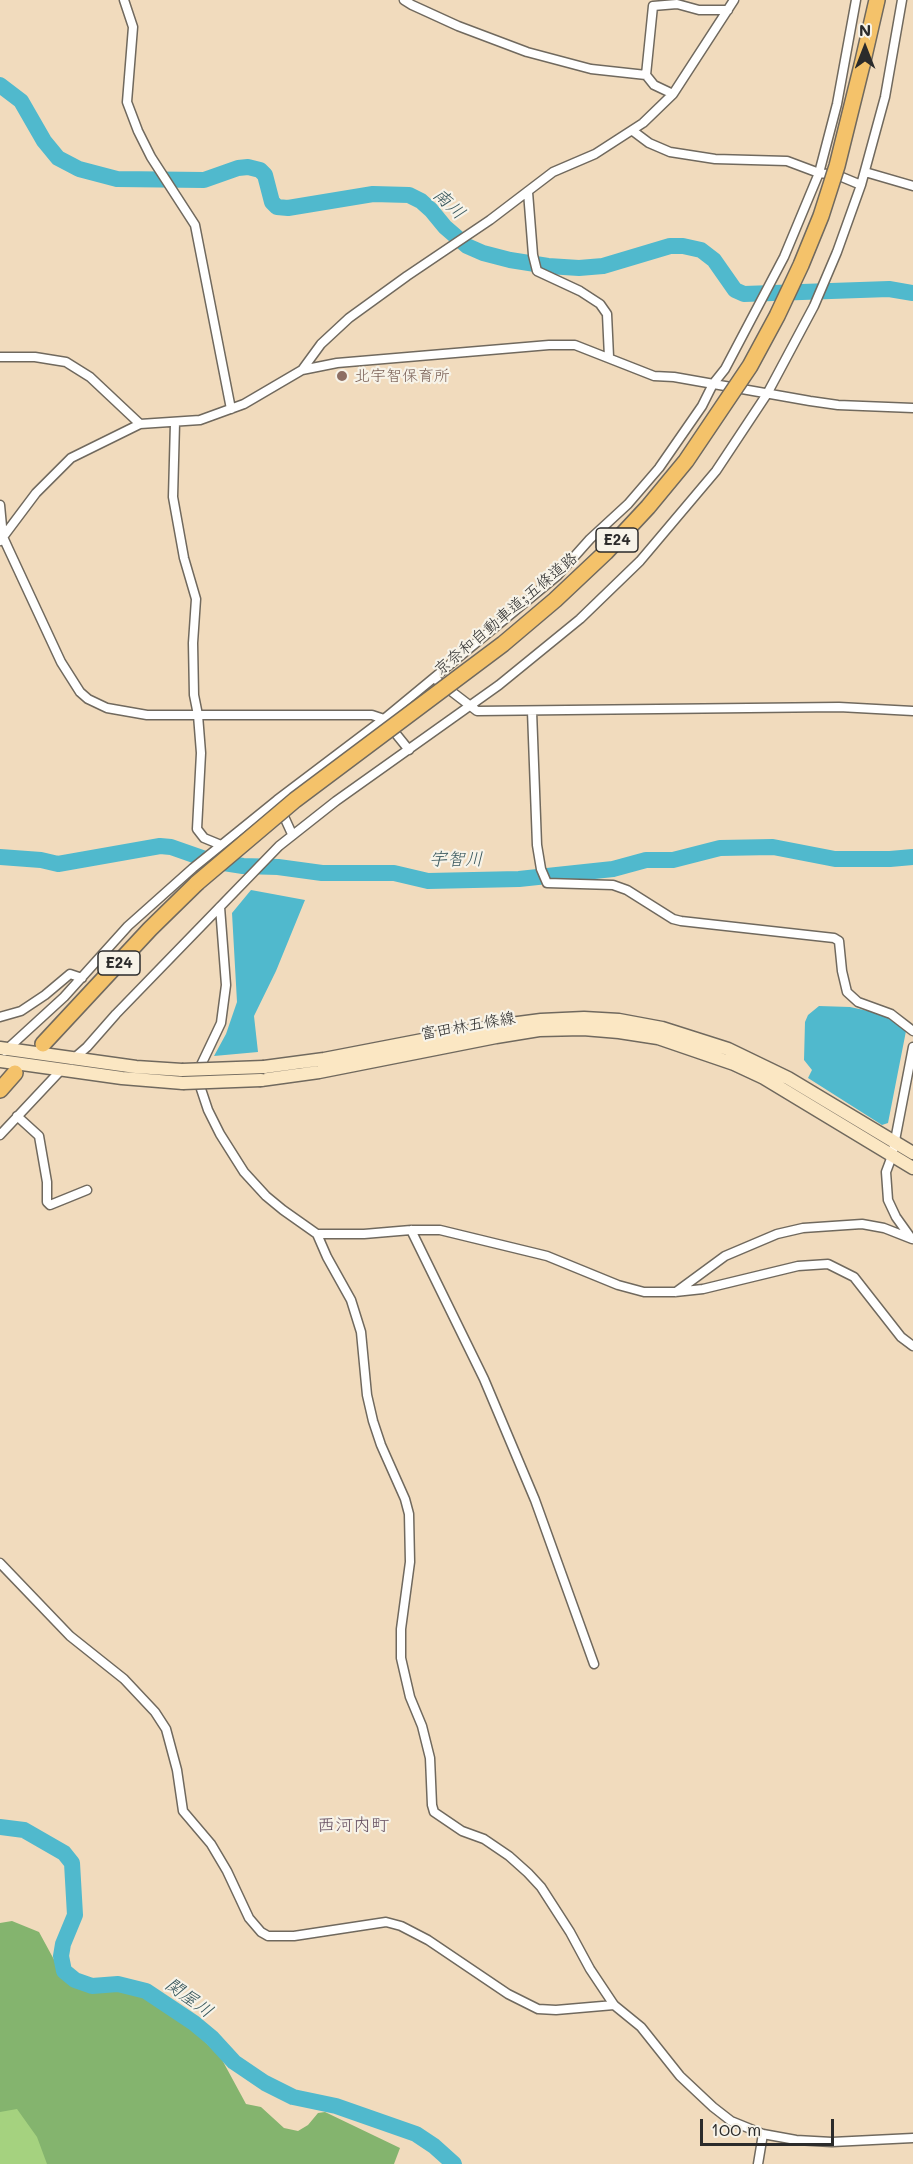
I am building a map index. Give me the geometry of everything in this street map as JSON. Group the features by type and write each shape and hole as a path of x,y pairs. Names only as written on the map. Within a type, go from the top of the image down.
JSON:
{"highway":[{"name":"京奈和自動車道;五條道路","path":"43,1044 150,929 197,883 295,800 486,657 555,600 606,552 680,468 750,366 801,265 821,216 837,166 862,65 873,0"},
{"path":"862,65 878,0"},
{"path":"0,1090 15,1073"}],"main road":[{"name":"富田林五條線","path":"262,1074 324,1059 495,1026 542,1020 584,1018 619,1020 662,1028 728,1049 788,1078 913,1154"},
{"name":"富田林五條線","path":"2,1054 62,1069 122,1078 319,1072 496,1036 539,1030 583,1029 619,1032 658,1038 734,1065 772,1083 913,1168"},
{"name":"富田林五條線","path":"2,1054 75,1058 182,1076"}],"street":[{"path":"124,0 133,27 127,102 151,157 195,225 231,409"},
{"path":"404,0 458,26 527,52 591,69 646,75"},
{"path":"302,370 321,344 349,318 553,172 595,154 633,131 673,94 734,0"},
{"path":"2,1054 64,997 128,926 193,868 277,800 384,720 557,576 628,504 659,468 725,369 774,278 819,173 837,104 856,0"},
{"path":"0,1135 279,846 292,834 499,685 549,645 621,581 666,532 716,471 767,394 814,306 829,269 865,172 887,88 902,0"},
{"path":"673,94 654,85 646,75 653,6 678,4 699,10 728,10"},
{"path":"633,131 649,143 670,152 716,159 788,161 819,173 837,175 861,185"},
{"path":"865,172 913,186"},
{"path":"528,192 533,255 537,271 580,291 600,304 607,314 609,357"},
{"path":"2,539 36,493 71,458 140,424 200,420 244,404 302,370 337,363 549,345 575,345 654,376 674,377 838,405 913,408"},
{"path":"0,357 35,357 66,362 90,377 140,424"},
{"path":"175,423 173,497 184,558 196,599 193,643 194,685 201,764 197,830 204,837 221,845"},
{"path":"0,505 2,539 61,662 87,699 107,708 147,715 372,715 384,720 409,750"},
{"path":"434,678 477,711 839,707 913,711"},
{"path":"532,711 537,845 541,869 547,884 613,885 627,890 673,919 681,921 834,938 839,941 847,992 858,1002 891,1014 913,1031"},
{"path":"277,800 292,834"},
{"path":"219,907 226,985 221,1023 201,1065 201,1089 220,1134 244,1172 266,1196 317,1234 351,1300 361,1332 367,1395 373,1420 409,1514 410,1562 401,1629 401,1658 410,1697 423,1726 430,1758 434,1812 462,1831 484,1839 509,1856 528,1873 541,1887 614,2005 641,2027 680,2076 713,2107 732,2121 763,2134 796,2140 832,2142 913,2138"},
{"path":"0,1017 21,1011 70,974 82,978"},
{"path":"912,1240 896,1217 888,1200 886,1172 892,1156 913,1047"},
{"path":"16,1116 39,1136 47,1182 47,1202 50,1205 87,1190"},
{"path":"675,1292 725,1256 777,1234 803,1228 862,1224 884,1228 912,1240"},
{"path":"411,1230 484,1379 535,1500 594,1664"},
{"path":"317,1234 440,1230 535,1253 618,1285 644,1292 703,1289 798,1266 828,1264 854,1277 901,1337 913,1346"},
{"path":"0,1563 70,1636 123,1678 155,1712 166,1729 177,1770 183,1811 211,1844 227,1871 249,1918 261,1932 268,1936 294,1936 386,1922 401,1926 428,1940 508,1994 538,2009 556,2010 614,2005"},
{"path":"758,2164 763,2134"}],"green space":[{"path":"12,1921 39,1932 70,1984 87,1990 134,1992 188,2026 220,2056 246,2104 261,2107 284,2128 298,2131 308,2125 318,2113 325,2112 400,2148 394,2164 47,2164 37,2137 17,2109 0,2112 0,1923"},
{"path":"28,2099 65,2164 0,2164 0,2107"}],"water":[{"path":"251,890 305,900 276,971 254,1016 258,1052 214,1056 226,1034 237,1002 232,913"},
{"path":"819,1006 850,1007 873,1012 891,1019 906,1031 888,1123 882,1125 808,1078 812,1070 804,1060 805,1022 808,1015"}],"waterway":[{"name":"南川","path":"0,85 21,101 44,141 58,158 79,169 117,179 204,180 238,168 248,167 260,170 265,175 272,202 277,207 288,208 373,194 409,195 421,201 445,227 467,246 510,260 579,268 603,266 670,246 683,246 701,250 714,260 735,290 744,294 889,289 913,293"},
{"name":"宇智川","path":"0,857 41,860 58,864 160,846 171,847 211,861 243,866 278,867 322,873 394,873 428,881 519,879 613,869 646,860 673,860 720,848 773,847 835,859 913,857"},
{"name":"関屋川","path":"0,1827 24,1830 64,1853 72,1863 75,1915 63,1944 61,1956 64,1971 75,1980 92,1986 118,1984 146,1991 194,2023 212,2038 234,2062 265,2083 293,2097 336,2106 416,2134 454,2164"}],"place":[{"name":"北宇智保育所","path":"342,376"}],"district":[{"name":"西河内町","path":"353,1825"}]}
